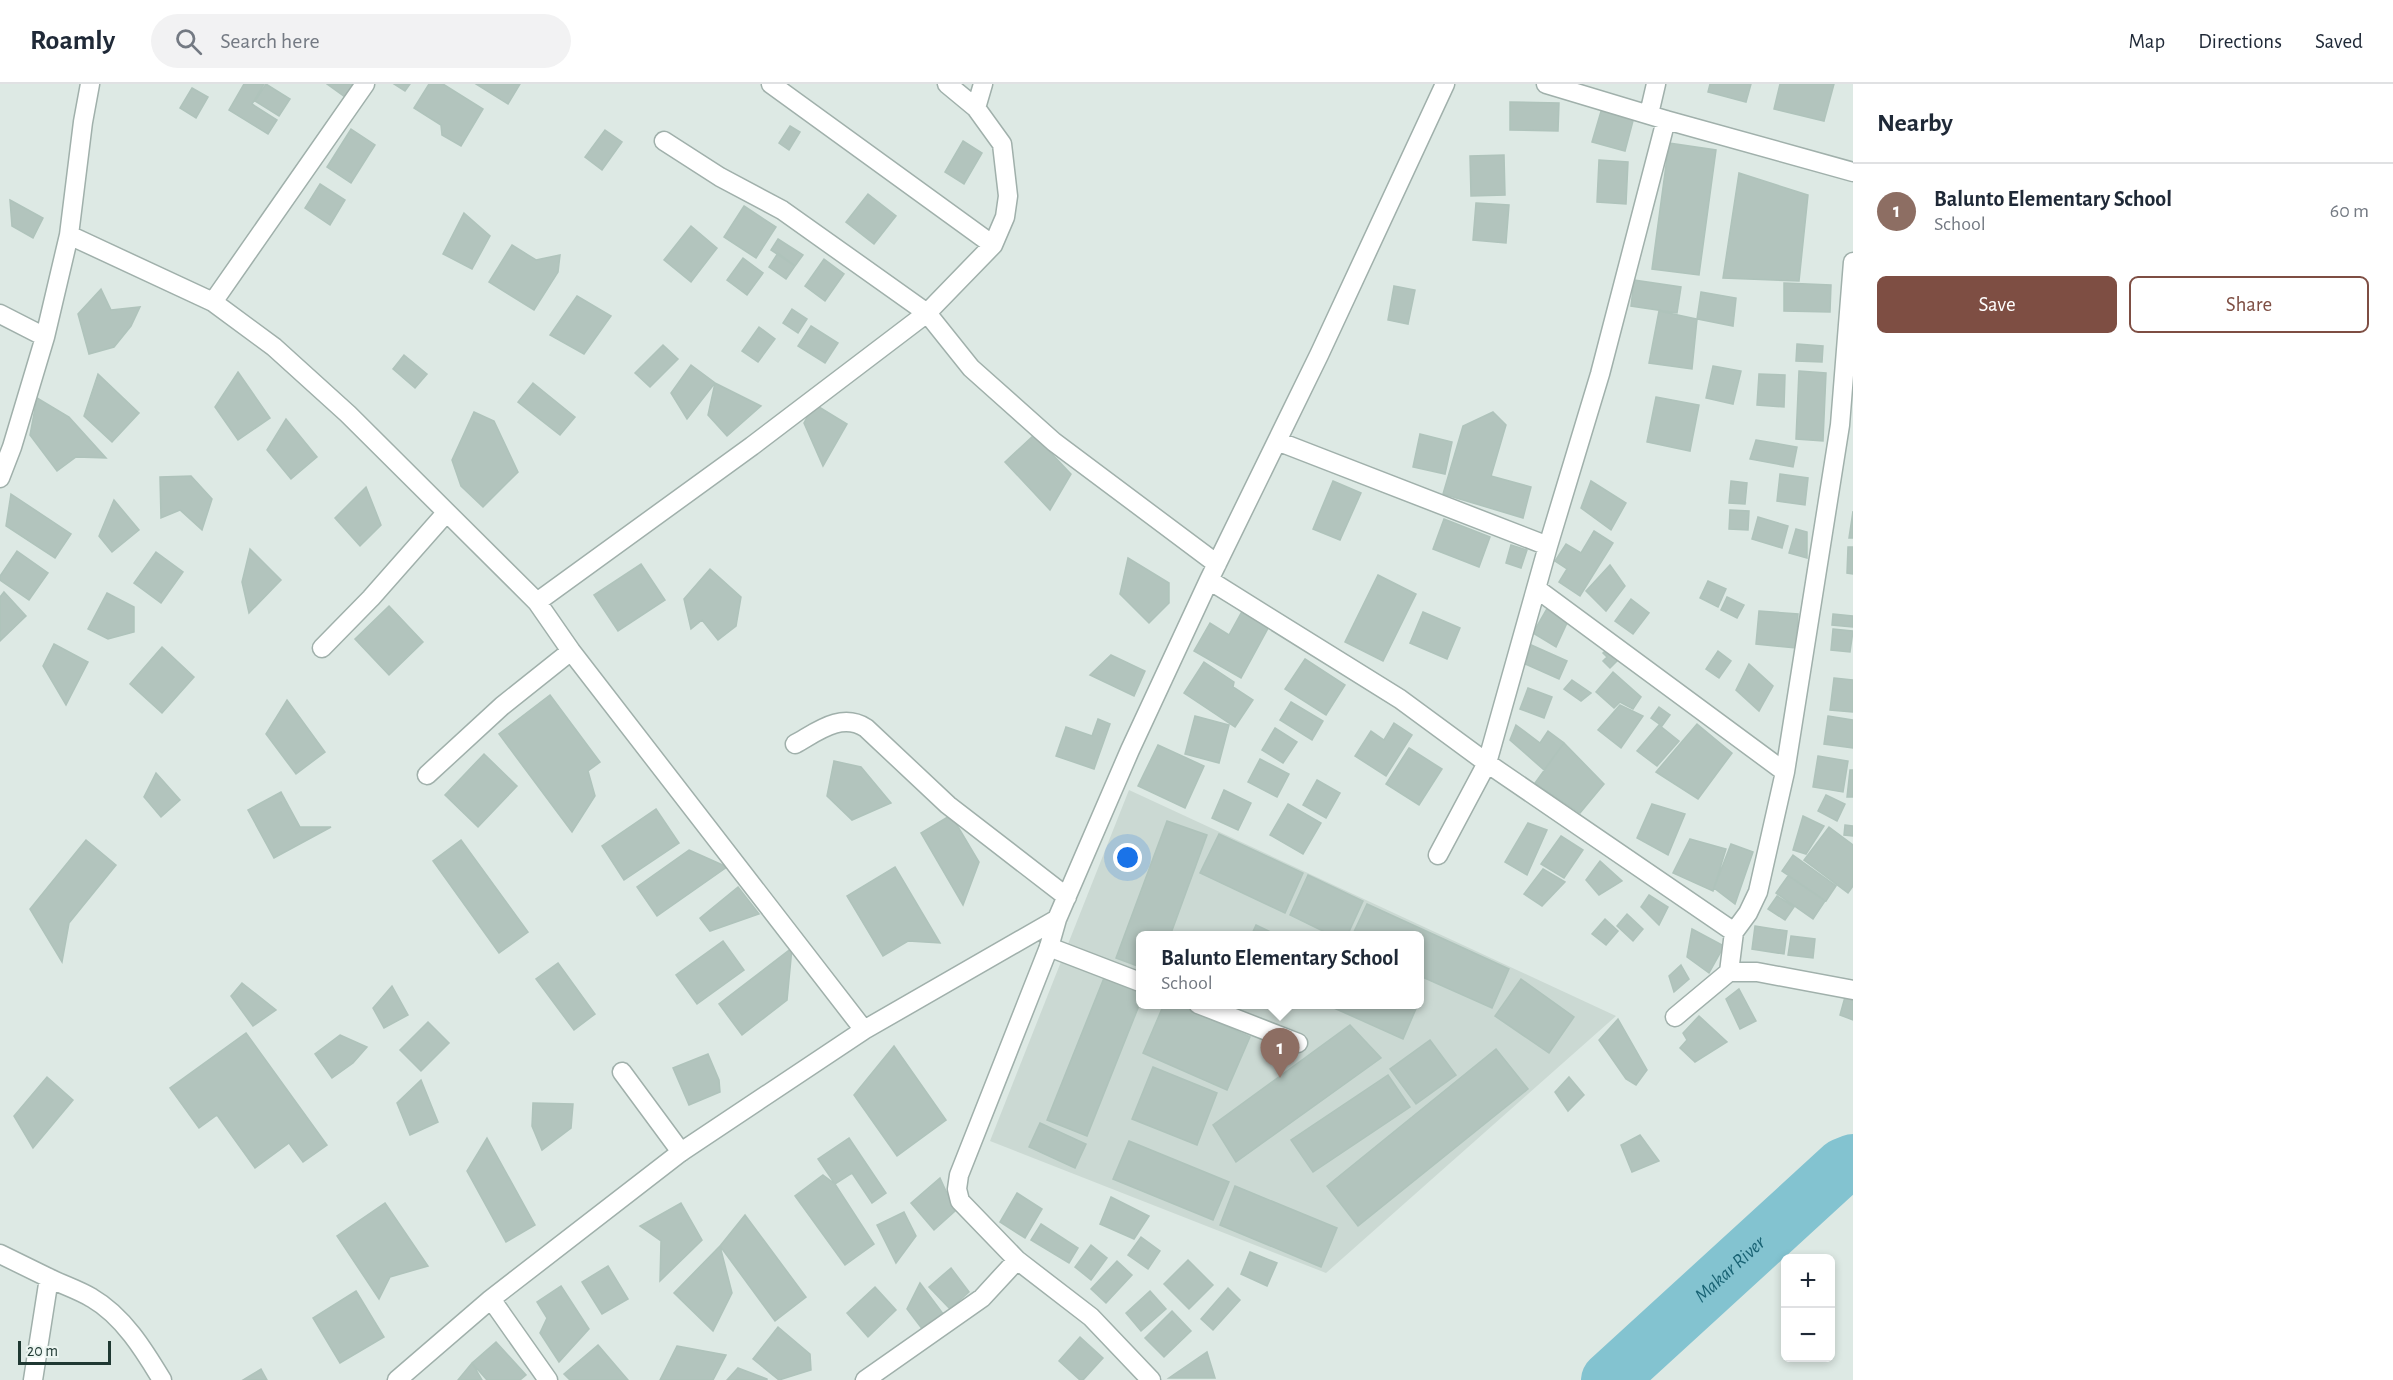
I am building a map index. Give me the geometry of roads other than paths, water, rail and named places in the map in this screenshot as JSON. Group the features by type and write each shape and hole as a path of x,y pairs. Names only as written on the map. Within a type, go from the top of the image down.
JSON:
{"street":[{"path":"0,478 12,447 45,337 69,235 82,122 90,84"},
{"path":"213,302 365,84"},
{"path":"771,84 993,245"},
{"path":"537,602 752,446 927,313 993,245 1005,217 1008,196 1002,144 976,108 947,84"},
{"path":"976,108 983,84"},
{"path":"1151,1380 1091,1317 1017,1260 960,1201 957,1189 959,1175 1049,947 1057,919 1130,750 1213,572 1319,355 1445,84"},
{"path":"1546,84 1853,172"},
{"path":"1438,855 1487,763 1548,546 1600,374 1657,117 1656,84"},
{"path":"663,141 720,177 782,210 927,313 971,368 1054,442 1213,572 1400,699 1487,763 1734,932"},
{"path":"69,235 213,302 274,347 348,414 537,602 571,651 864,1030"},
{"path":"1729,972 1734,932 1748,913 1758,892 1785,772 1847,426 1853,262"},
{"path":"0,314 45,337"},
{"path":"1277,441 1548,546"},
{"path":"322,648 371,598 446,513"},
{"path":"1537,589 1785,772"},
{"path":"427,775 502,706 571,651"},
{"path":"795,744 834,723 844,720 856,721 948,805 1066,897"},
{"path":"402,1379 491,1299 681,1152 864,1030 1057,919"},
{"path":"1049,947 1136,980"},
{"path":"1675,1017 1729,972 1757,972 1853,990"},
{"path":"1209,1009 1298,1043"},
{"path":"622,1072 681,1152"},
{"path":"0,1254 93,1299 119,1319 146,1353 162,1380"},
{"path":"865,1380 982,1298 1017,1260"},
{"path":"33,1380 49,1278"},
{"path":"491,1299 548,1380"}],"waterway":[{"name":"Makar River","path":"1609,1380 1843,1166 1853,1162"}],"place":[{"name":"Balunto Elementary School","path":"1280,1078"}]}
